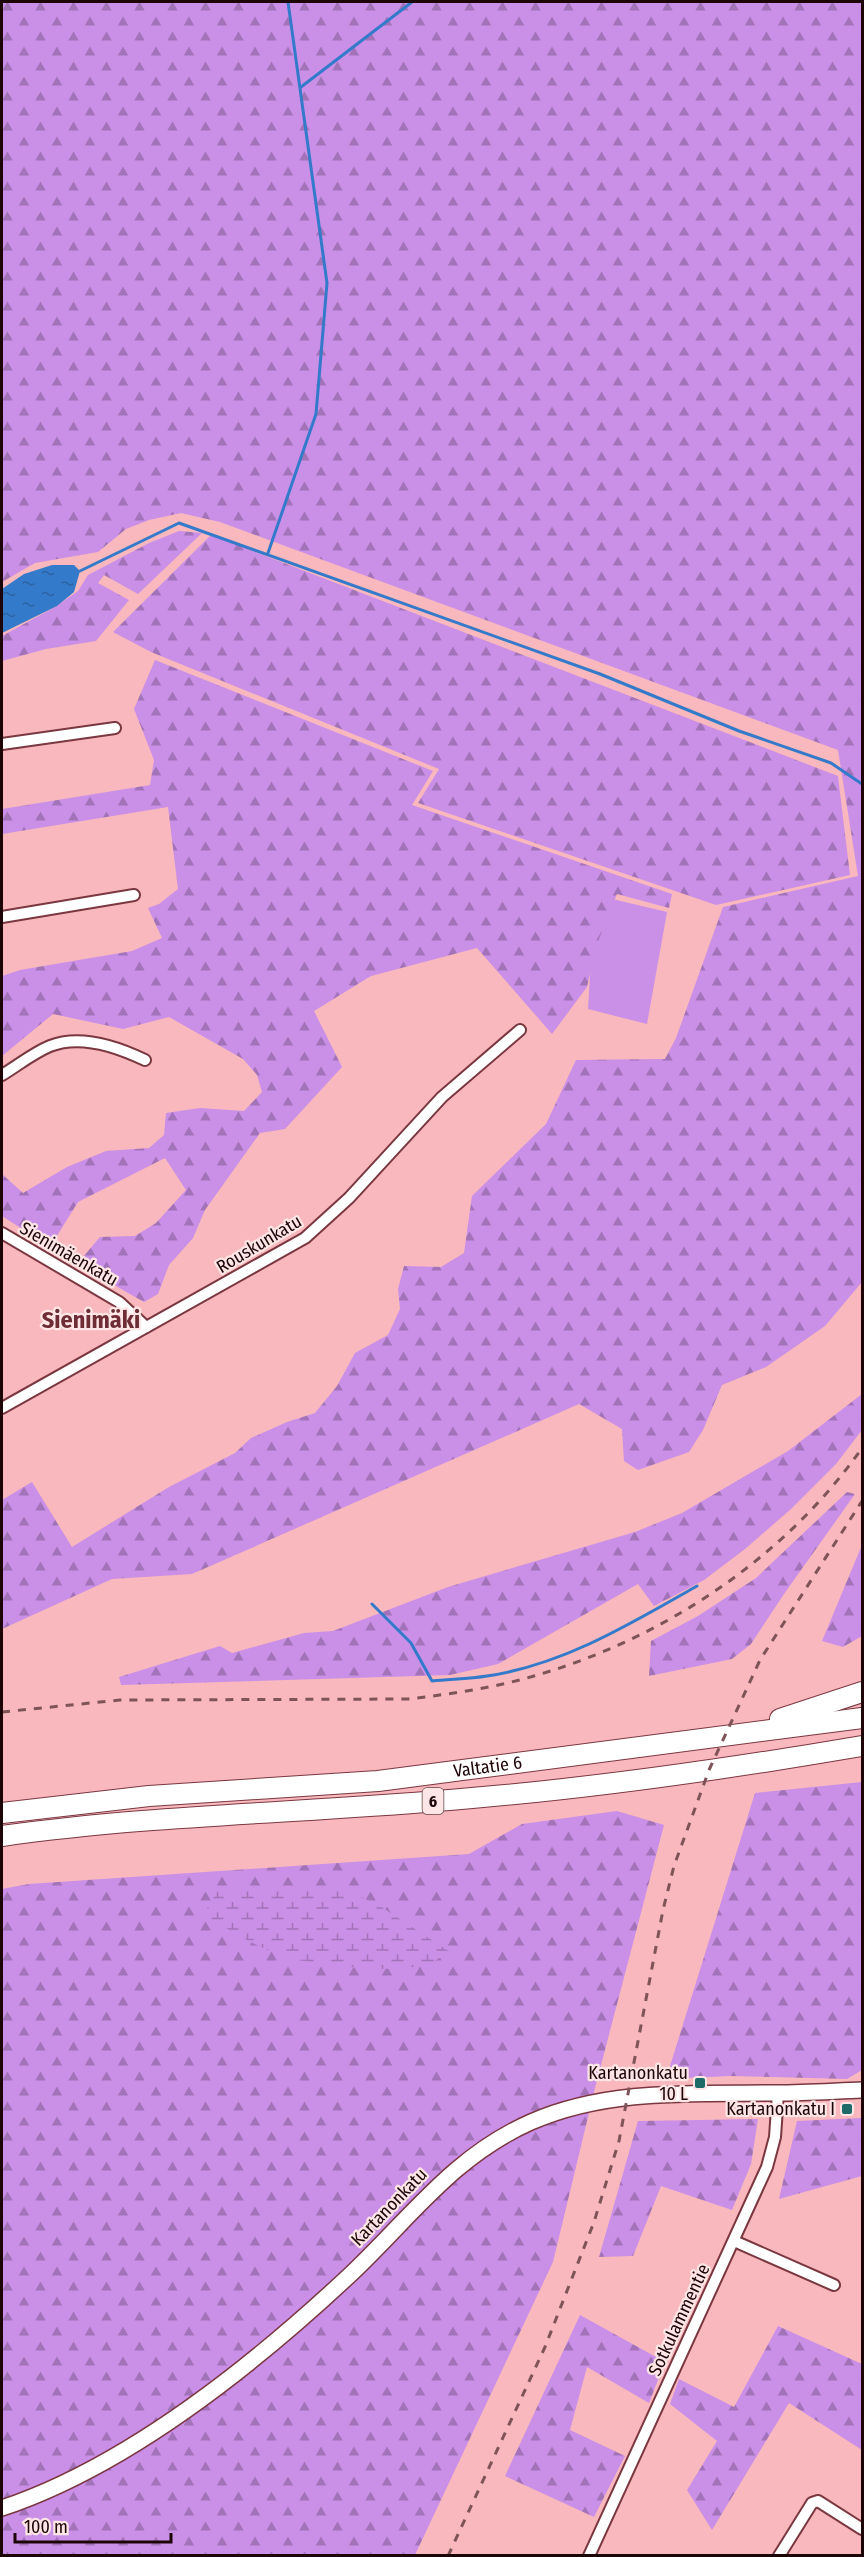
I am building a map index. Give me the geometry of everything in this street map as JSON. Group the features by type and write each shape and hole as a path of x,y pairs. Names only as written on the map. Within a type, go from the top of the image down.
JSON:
{"highway":[{"path":"702,1740 801,1713 862,1692"},
{"name":"Valtatie 6","path":"2,1813 149,1796 378,1781 862,1718"},
{"name":"Valtatie 6","path":"2,1836 152,1820 449,1800 572,1788 751,1765 862,1746"}],"main road":[{"name":"Kartanonkatu","path":"2,2508 42,2493 104,2461 174,2417 244,2368 286,2334 354,2272 458,2166 481,2149 508,2134 539,2119 587,2103 668,2095 862,2090"}],"street":[{"path":"2,744 115,728"},
{"path":"2,917 134,895"},
{"name":"Rouskunkatu","path":"2,1408 305,1238 349,1198 442,1097 520,1030"},
{"path":"2,1075 48,1047 60,1043 93,1043 128,1052 145,1060"},
{"name":"Sienimäenkatu","path":"2,1233 119,1302 146,1327"},
{"name":"Sotkulammentie","path":"588,2556 767,2166 775,2137 778,2093"},
{"path":"734,2241 834,2285"},
{"path":"779,2556 812,2503 818,2501 862,2529"}],"green space":[{"path":"2,2 862,2 862,1282 825,1326 766,1367 722,1385 703,1430 689,1452 638,1470 624,1461 622,1429 579,1404 192,1574 112,1579 2,1629 2,1500 32,1482 72,1547 169,1487 235,1453 251,1438 287,1422 315,1413 337,1386 355,1353 388,1335 400,1309 398,1289 404,1266 441,1267 464,1253 472,1196 546,1124 576,1060 665,1059 676,1038 723,907 858,876 838,750 220,522 181,513 149,520 126,529 98,552 35,563 2,582"},
{"path":"179,531 202,533 138,594 104,575 98,583 129,600 96,641 46,649 2,661 2,636 55,607 78,591 88,575 149,543"},
{"path":"211,535 838,776 850,875 716,905 418,803 439,769 151,652 113,632"},
{"path":"155,660 433,771 412,805 672,894 669,908 617,894 597,944 587,987 552,1034 477,948 371,976 314,1011 342,1067 285,1129 260,1133 205,1210 193,1238 169,1265 158,1294 144,1302 77,1264 100,1237 135,1236 156,1223 186,1190 165,1158 78,1202 50,1247 2,1216 2,1174 23,1193 67,1167 106,1151 149,1148 164,1135 166,1113 200,1108 244,1111 262,1092 257,1075 243,1059 169,1017 123,1029 53,1014 2,1056 2,976 20,970 132,951 162,938 148,908 159,904 178,889 168,807 2,834 2,809 150,785 154,760 134,709"},
{"path":"608,898 667,912 647,1024 588,1009 591,959"},
{"path":"862,1394 862,1430 836,1464 791,1509 745,1549 704,1580 654,1606 638,1584 498,1664 450,1675 121,1685 119,1677 220,1646 232,1653 304,1633 333,1631 448,1587 635,1532 682,1513 788,1451"},
{"path":"847,1492 855,1494 751,1644 732,1659 649,1676 651,1641 698,1616 756,1578"},
{"path":"862,1545 862,1636 843,1647 822,1641"},
{"path":"862,1782 862,2070 847,2079 730,2076 666,2079 755,1793"},
{"path":"617,1811 664,1825 595,2088 553,2262 415,2555 2,2556 2,1889 29,1884 469,1854 522,1824"},
{"path":"218,1890 344,1890 377,1904 450,1952 430,1963 417,1967 399,1968 358,1968 299,1960 274,1953 253,1943 204,1914"},
{"path":"862,2118 862,2176 779,2199 797,2121"},
{"path":"758,2119 751,2164 732,2210 661,2186 633,2256 599,2257 638,2121"},
{"path":"580,2315 665,2362 649,2403 587,2367 570,2430 625,2456 594,2517 505,2476"},
{"path":"778,2326 862,2364 862,2450 789,2403 712,2530 687,2490 717,2441 670,2404 679,2379 734,2407"}],"water":[{"path":"52,565 74,565 80,571 74,592 57,606 2,633 2,589 24,574"}],"waterway":[{"path":"268,553 316,414 327,283 288,2"},
{"path":"301,87 412,2"},
{"path":"80,571 179,523 600,674 739,731 831,763 862,784"},
{"path":"372,1604 411,1643 432,1681 487,1676 543,1662 596,1641 697,1586"}],"railway":[{"path":"2,1712 120,1700 408,1699 472,1690 534,1676 582,1660 629,1640 674,1617 718,1589 758,1559 796,1525 831,1488 862,1448"},
{"path":"448,2556 545,2347 594,2222 619,2141 663,1910 674,1866 709,1770 760,1660 862,1501"}],"place":[{"name":"Kartanonkatu 10 L","path":"700,2083"},
{"name":"Kartanonkatu I","path":"847,2109"}],"district":[{"name":"Sienimäki","path":"91,1320"}]}
